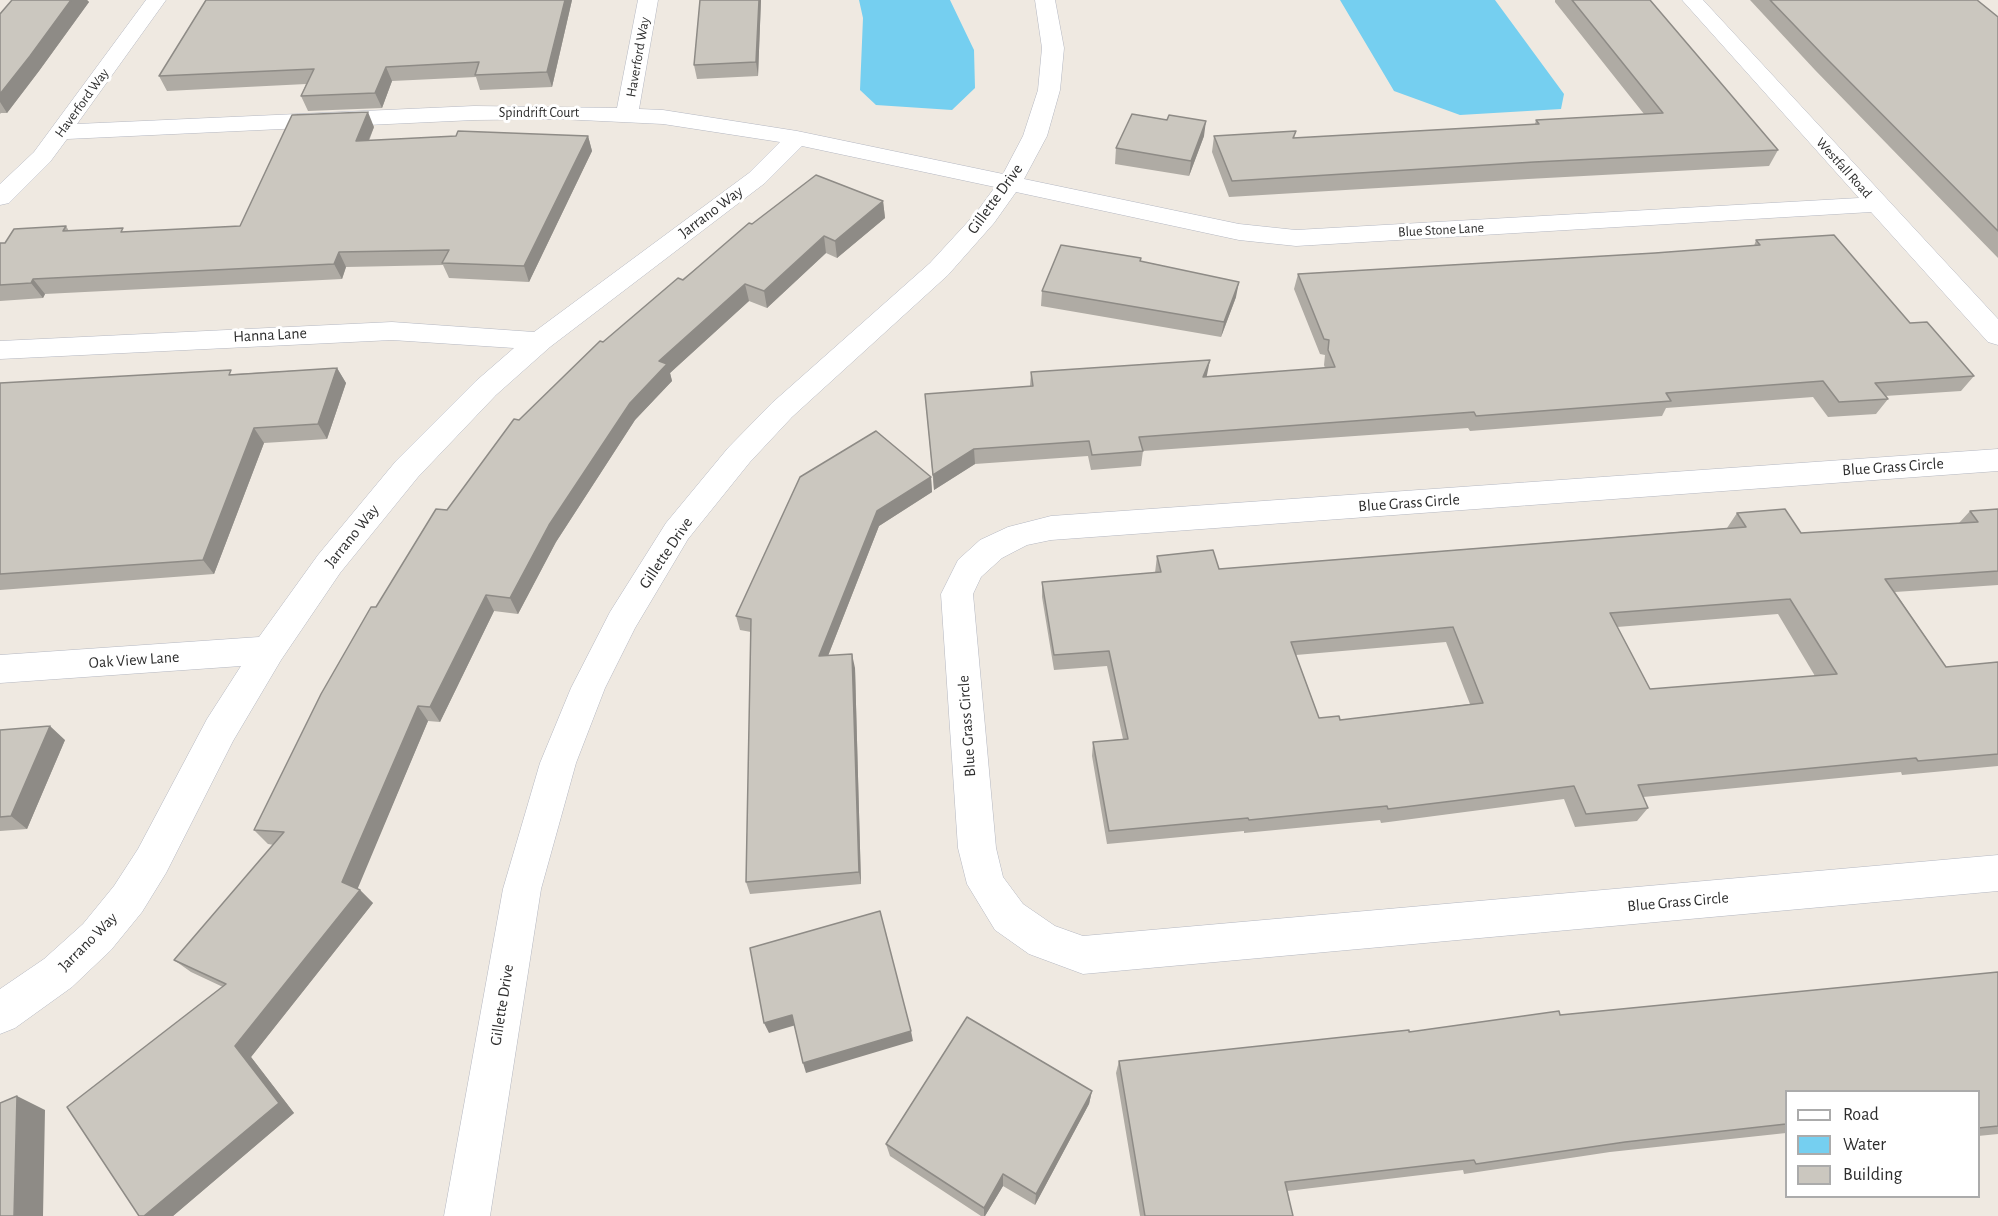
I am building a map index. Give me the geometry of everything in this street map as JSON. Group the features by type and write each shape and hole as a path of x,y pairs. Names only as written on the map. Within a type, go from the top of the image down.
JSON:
{"street":[{"name":"Haverford Way","path":"0,198 31,169 62,132 156,0"},
{"name":"Haverford Way","path":"627,115 648,0"},
{"name":"Gillette Drive","path":"467,1216 522,889 558,763 588,688 622,621 677,531 739,454 782,410 939,269 986,218 1010,183 1035,136 1049,90 1053,48 1045,0"},
{"name":"Westfall Road","path":"1692,0 1998,336"},
{"name":"Spindrift Court","path":"62,132 474,113 627,115 717,124 797,138 1010,183"},
{"name":"Jarrano Way","path":"0,1013 58,972 97,937 128,899 153,861 220,730 269,650 329,564 407,469 486,388 540,341 757,178 797,138"},
{"name":"Blue Stone Lane","path":"1010,183 1239,232 1296,238 1877,204"},
{"name":"Hanna Lane","path":"0,350 291,334 392,331 540,341"},
{"name":"Blue Grass Circle","path":"1998,460 1051,528 1019,535 991,549 969,569 957,594 977,848 986,884 1009,917 1043,941 1083,955 1998,873"},
{"name":"Oak View Lane","path":"0,669 269,650"}],"water":[{"path":"859,0 950,0 974,50 975,88 952,110 876,105 860,90 863,18"},
{"path":"1340,0 1495,0 1564,94 1561,109 1460,115 1394,91"}],"building":[{"path":"12,0 71,0 0,94 0,14"},
{"path":"206,0 565,0 547,72 475,75 479,62 386,67 375,93 301,96 314,69 159,76"},
{"path":"700,0 759,0 756,62 694,65"},
{"path":"1572,0 1650,0 1778,150 1534,162 1232,181 1214,136 1296,131 1293,138 1539,124 1536,120 1663,113"},
{"path":"1770,0 1977,0 1998,17 1998,231 1823,55"},
{"path":"368,112 356,141 456,136 458,131 588,136 524,266 442,263 449,250 339,252 334,264 33,279 31,283 0,285 0,243 5,243 14,229 66,226 63,231 123,228 121,232 240,226 292,115"},
{"path":"1132,114 1167,120 1169,115 1206,121 1191,161 1116,148"},
{"path":"816,175 883,201 835,241 824,236 764,291 745,284 659,361 667,364 630,403 549,525 510,598 486,595 430,707 418,706 342,882 360,890 235,1046 279,1103 144,1216 139,1216 67,1107 226,984 174,960 284,832 254,830 321,694 371,607 376,607 436,509 447,510 514,419 519,420 600,341 603,342 678,278 683,280 749,223 752,224"},
{"path":"1834,235 1910,323 1927,322 1974,376 1875,383 1888,399 1839,402 1823,381 1666,393 1671,401 1476,416 1474,412 1139,437 1143,451 1092,455 1089,441 974,449 933,475 925,394 1033,386 1031,372 1210,360 1203,377 1335,367 1328,350 1329,340 1324,339 1298,274 1655,253 1760,245 1756,240"},
{"path":"1061,245 1141,258 1140,261 1239,282 1224,322 1042,291"},
{"path":"337,368 318,424 254,428 203,560 0,574 0,383 231,370 229,375"},
{"path":"876,431 931,477 877,511 819,656 852,654 859,872 746,882 751,619 736,616 800,477"},
{"path":"1785,509 1801,533 1978,522 1970,511 1998,509 1998,571 1885,579 1946,667 1998,662 1998,754 1918,761 1916,758 1638,785 1648,808 1586,814 1574,786 1388,809 1387,806 1109,831 1093,742 1128,739 1109,651 1054,655 1042,582 1161,572 1157,556 1213,550 1219,569 1746,527 1737,513","holes":["1790,599 1837,674 1650,689 1610,613","1453,627 1483,703 1340,720 1339,716 1319,718 1291,642"]},
{"path":"50,726 11,816 0,817 0,730"},
{"path":"880,911 911,1031 803,1063 792,1015 764,1023 750,948"},
{"path":"1998,972 1998,1126 1980,1128 1980,1090 1785,1090 1785,1124 1625,1142 1476,1164 1474,1160 1285,1182 1293,1216 1145,1216 1119,1061 1409,1030 1409,1032 1559,1011 1560,1015"},
{"path":"967,1017 1092,1091 1036,1194 1003,1174 984,1208 886,1144"},
{"path":"17,1096 14,1216 0,1216 0,1103"}]}
